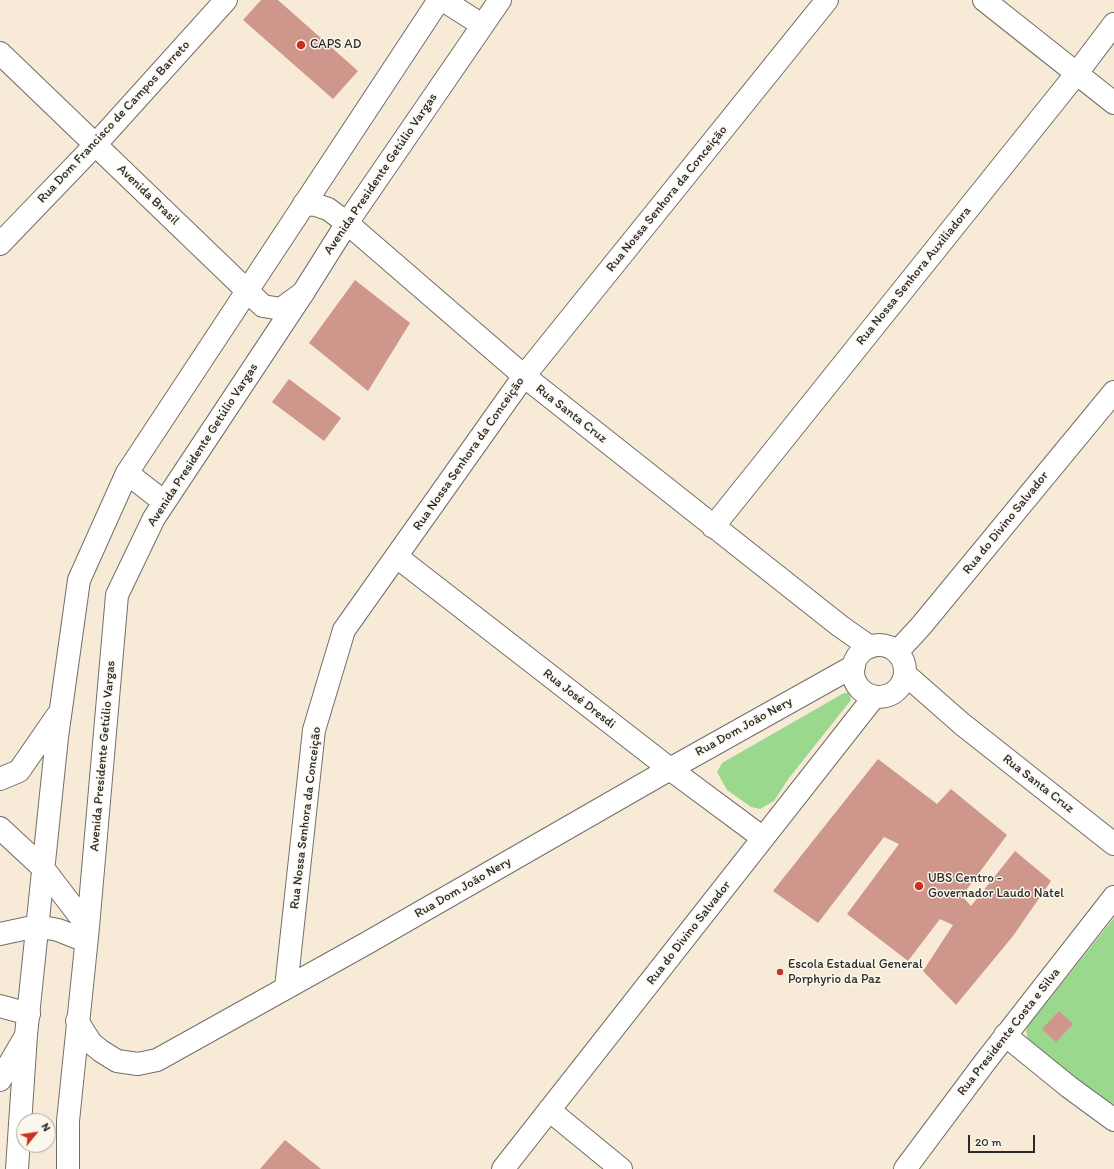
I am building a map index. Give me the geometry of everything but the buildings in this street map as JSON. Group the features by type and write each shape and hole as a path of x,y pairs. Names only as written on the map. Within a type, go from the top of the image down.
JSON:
{"street":[{"name":"Rua Dom Francisco de Campos Barreto","path":"0,244 96,144 226,0"},
{"path":"17,1169 27,1024 43,868 60,712 79,580 127,473 439,0"},
{"path":"443,0 482,26"},
{"name":"Avenida Presidente Getúlio Vargas","path":"68,1169 68,1121 87,934 117,595 154,518 164,502 303,293 347,223 500,0"},
{"name":"Rua Nossa Senhora da Conceição","path":"286,988 314,730 344,630 524,376 827,0"},
{"path":"984,0 1114,103"},
{"name":"Rua Nossa Senhora Auxiliadora","path":"713,527 1077,73 1114,24"},
{"name":"Avenida Brasil","path":"0,53 263,306 281,310 303,293"},
{"name":"Rua Santa Cruz","path":"304,204 316,205 328,209 347,223 524,376 840,626 860,657"},
{"name":"Rua do Divino Salvador","path":"897,652 926,620 1114,392"},
{"path":"127,473 164,502"},
{"name":"Rua José Dresdi","path":"397,557 670,769 763,838"},
{"path":"881,645 887,646 897,652 903,662 900,683 888,695 874,697 866,694 856,682 853,674 860,657 881,645"},
{"name":"Rua Dom João Nery","path":"78,1021 91,1043 101,1052 117,1061 138,1064 157,1060 374,939 670,769 860,657"},
{"name":"Rua Santa Cruz","path":"900,683 962,724 1114,844"},
{"name":"Rua do Divino Salvador","path":"503,1169 874,697"},
{"path":"0,779 19,771 60,712"},
{"path":"0,828 43,868 87,934"},
{"name":"Rua Presidente Costa e Silva","path":"905,1169 1005,1035 1114,897"},
{"path":"0,934 37,926 87,934"},
{"path":"0,1006 27,1024"},
{"path":"0,1080 27,1024"},
{"path":"1005,1035 1069,1088 1114,1120"},
{"path":"549,1110 621,1169"}],"green space":[{"path":"844,693 848,693 850,695 851,700 789,778 774,801 760,809 751,807 727,790 717,772 722,763"},
{"path":"1114,918 1114,1110 1028,1040 1026,1031 1028,1026"}],"place":[{"name":"CAPS AD","path":"301,45"},
{"name":"UBS Centro - Governador Laudo Natel","path":"919,886"},
{"name":"Escola Estadual General Porphyrio da Paz","path":"780,972"}]}
